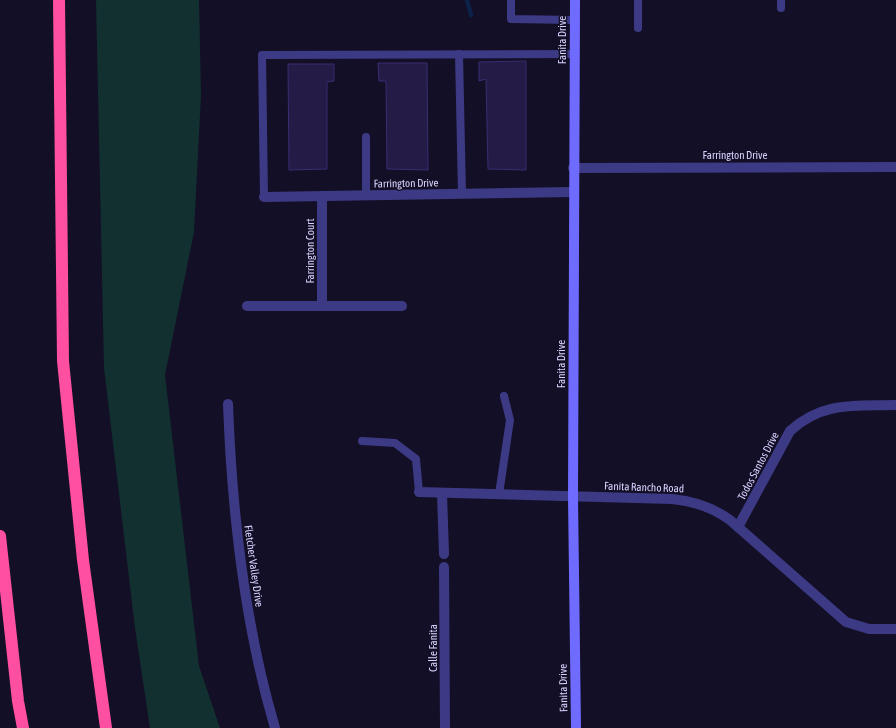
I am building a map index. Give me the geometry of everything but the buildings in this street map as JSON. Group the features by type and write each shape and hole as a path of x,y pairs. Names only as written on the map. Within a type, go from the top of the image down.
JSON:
{"highway":[{"path":"59,0 63,361 84,568 106,728"},
{"path":"0,536 18,701 23,728"}],"main road":[{"name":"Fanita Drive","path":"575,0 573,168 573,497 576,728"}],"street":[{"name":"Farrington Drive","path":"573,168 896,167"},
{"name":"Farrington Drive","path":"264,197 573,192"},
{"name":"Farrington Court","path":"322,196 322,306"},
{"path":"247,306 402,306"},
{"name":"Fletcher Valley Drive","path":"228,404 230,463 239,561 261,680 275,728"},
{"name":"Todos Santos Drive","path":"738,527 790,431 799,423 817,412 836,406 896,405"},
{"name":"Fanita Rancho Road","path":"419,492 686,500 712,508 738,527 846,622 870,629 896,629"},
{"path":"442,493 444,554"},
{"name":"Calle Fanita","path":"444,567 445,728"}],"lane":[{"path":"511,0 511,19 574,20"},
{"path":"638,0 638,28"},
{"path":"459,54 462,194"},
{"path":"264,197 262,55 574,54"},
{"path":"366,137 366,195"},
{"path":"499,494 510,420 504,396"},
{"path":"362,441 394,444 416,459 419,492"}],"green space":[{"path":"96,0 199,0 201,95 194,232 165,375 199,666 220,728 150,728 135,628 104,368"}],"waterway":[{"path":"467,0 471,15"}]}
